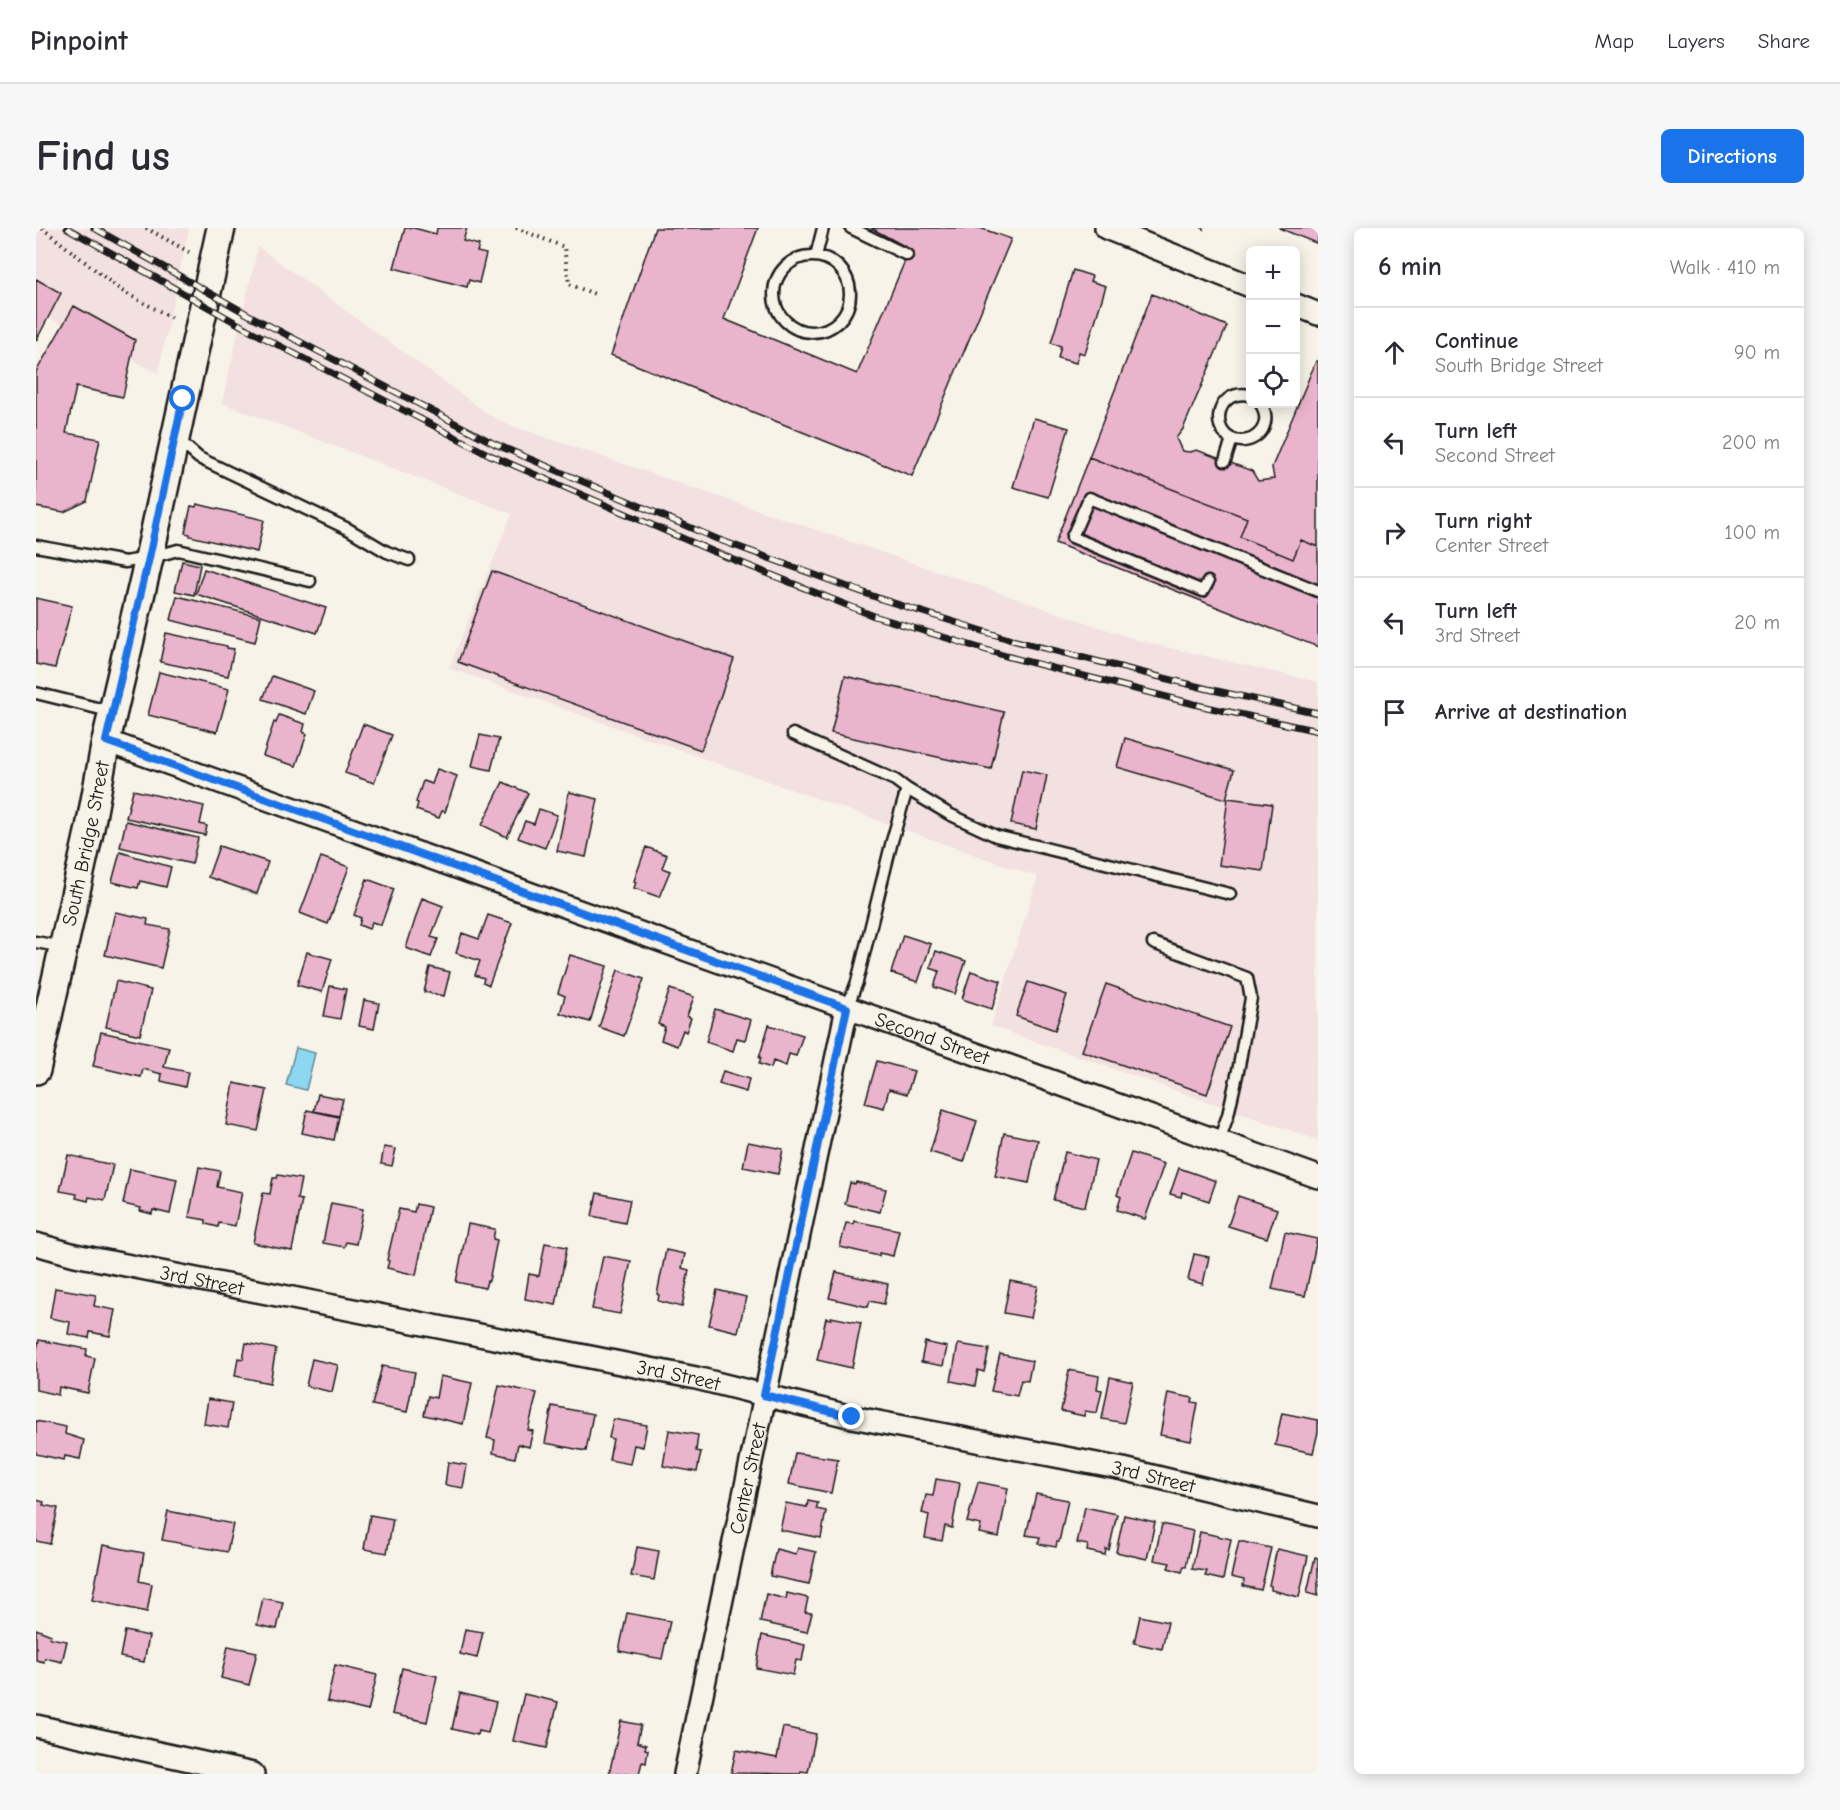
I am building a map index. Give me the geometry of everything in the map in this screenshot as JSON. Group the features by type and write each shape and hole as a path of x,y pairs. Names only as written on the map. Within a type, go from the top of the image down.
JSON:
{"street":[{"name":"South Bridge Street","path":"36,1070 90,828 106,741 149,558 221,228"},
{"path":"1106,228 1246,284"},
{"path":"1300,307 1318,314"},
{"name":"Second Street","path":"106,741 1318,1177"},
{"name":"Center Street","path":"685,1774 847,1008"},
{"name":"3rd Street","path":"36,1244 87,1257 696,1378 852,1417 1123,1469 1318,1516"},
{"path":"36,1726 253,1774"}],"lane":[{"path":"851,228 907,255"},
{"path":"816,256 824,229"},
{"path":"816,256 839,267 846,277 850,290 850,302 845,314 836,324 825,330 812,332 789,325 775,305 774,293 777,280 788,266 803,258 816,256"},
{"path":"1246,394 1228,399 1219,411 1220,426 1224,433 1232,439 1246,441 1259,434 1266,420 1263,408"},
{"path":"175,437 199,459 348,529 387,552 409,560"},
{"path":"1224,461 1232,439"},
{"path":"1208,582 1203,591 1072,537 1089,498 1318,591"},
{"path":"36,546 125,562 178,550 310,581"},
{"path":"36,693 113,712"},
{"path":"793,734 895,780 949,814 996,836 1230,894"},
{"path":"847,1008 857,982 907,789"},
{"path":"36,942 64,947"},
{"path":"1153,943 1247,978 1251,998 1239,1066 1228,1115 1219,1141"}],"path":[{"path":"42,228 122,291 175,320"},
{"path":"146,228 189,252"},
{"path":"516,228 564,247 569,284 597,295"}],"shaded area":[{"path":"36,228 189,228 158,373 36,311"},
{"path":"258,247 498,421 1140,641 1318,682 1318,1140 991,1026 1038,877 449,668 512,514 222,403"}],"water":[{"path":"296,1048 315,1053 306,1090 286,1085"}],"building":[{"path":"405,228 436,234 437,228 467,228 463,241 479,245 477,252 486,254 479,283 469,280 467,287 394,268"},
{"path":"655,228 758,228 724,319 857,374 910,249 871,228 980,228 1011,239 912,476 611,355"},
{"path":"1279,228 1318,228 1318,244"},
{"path":"1073,270 1092,276 1090,281 1106,286 1085,354 1079,352 1076,363 1058,358 1061,346 1051,343"},
{"path":"36,279 61,293 36,341"},
{"path":"1152,294 1227,326 1183,429 1176,438 1182,451 1197,450 1252,471 1258,481 1274,479 1272,467 1296,408 1300,408 1300,400 1316,361 1318,361 1318,547 1301,540 1293,559 1240,537 1247,518 1089,457"},
{"path":"74,306 135,340 123,397 76,387 66,433 100,439 87,501 64,512 36,507 36,372"},
{"path":"1034,418 1069,428 1048,497 1013,487"},
{"path":"1089,457 1247,518 1240,537 1293,559 1301,540 1318,547 1318,647 1055,543"},
{"path":"197,504 264,520 257,552 185,533 191,506 196,507"},
{"path":"182,561 200,565 194,595 175,591"},
{"path":"204,569 326,608 317,633 196,594"},
{"path":"492,571 734,659 701,750 458,662"},
{"path":"177,596 261,617 255,642 171,620"},
{"path":"36,598 72,606 55,668 36,664"},
{"path":"166,633 234,649 228,676 160,662"},
{"path":"159,672 229,689 217,732 148,715"},
{"path":"272,676 314,691 306,714 263,699"},
{"path":"845,676 1004,712 991,769 831,733"},
{"path":"279,715 305,724 303,732 307,734 296,766 263,756 274,722 276,723"},
{"path":"363,724 392,735 374,783 345,773"},
{"path":"480,735 499,739 491,770 472,766"},
{"path":"1125,738 1234,770 1226,799 1117,767"},
{"path":"437,769 457,776 445,812 442,811 439,818 416,810 418,803 416,802 423,781 432,784"},
{"path":"1022,770 1047,775 1036,829 1011,824"},
{"path":"503,782 528,793 507,837 482,825"},
{"path":"133,790 204,806 200,824 207,826 205,835 126,818"},
{"path":"569,792 598,799 586,857 557,851"},
{"path":"1228,798 1272,804 1263,871 1219,865"},
{"path":"539,809 557,815 545,848 518,838 525,821 534,824"},
{"path":"126,821 198,838 192,864 120,847"},
{"path":"219,846 268,862 257,894 208,877"},
{"path":"646,847 667,855 662,868 670,871 659,897 634,888 636,882 634,881"},
{"path":"120,852 171,867 166,887 140,881 138,888 112,882"},
{"path":"321,857 349,867 328,924 300,913"},
{"path":"367,879 394,889 381,925 372,922 369,929 359,925 361,918 354,915"},
{"path":"422,898 443,906 431,937 438,939 431,957 406,948"},
{"path":"115,912 148,919 147,925 170,929 161,968 105,955"},
{"path":"488,915 512,923 489,985 483,982 484,978 475,975 480,961 456,953 462,933 479,939"},
{"path":"903,935 931,944 918,982 891,973"},
{"path":"936,951 966,961 955,994 934,987 939,971 930,968"},
{"path":"307,952 332,959 322,992 297,985"},
{"path":"570,955 607,966 590,1022 560,1013 565,996 558,993"},
{"path":"430,967 450,972 444,996 424,992"},
{"path":"618,970 644,979 624,1036 599,1027"},
{"path":"971,971 1001,981 992,1009 962,999"},
{"path":"116,981 151,990 140,1035 106,1027"},
{"path":"1028,982 1067,995 1055,1030 1016,1016"},
{"path":"1106,984 1230,1027 1207,1094 1082,1051"},
{"path":"330,986 346,989 340,1019 324,1016"},
{"path":"670,989 694,997 687,1016 691,1018 677,1046 661,1040 665,1027 658,1024"},
{"path":"364,1000 379,1003 374,1029 359,1026"},
{"path":"715,1009 751,1020 745,1040 737,1038 733,1051 706,1042"},
{"path":"769,1025 803,1035 796,1056 789,1054 786,1066 773,1061 771,1068 759,1064"},
{"path":"101,1032 169,1047 164,1067 188,1072 185,1087 161,1081 162,1074 143,1069 141,1077 93,1066"},
{"path":"877,1061 914,1071 907,1094 889,1089 884,1108 865,1103"},
{"path":"723,1071 749,1079 746,1092 719,1084"},
{"path":"234,1083 267,1090 258,1131 226,1125"},
{"path":"318,1094 343,1099 339,1116 314,1111"},
{"path":"307,1110 339,1117 334,1140 302,1133"},
{"path":"943,1110 977,1121 964,1162 930,1152"},
{"path":"1004,1133 1038,1140 1029,1183 995,1176"},
{"path":"748,1142 783,1149 778,1174 743,1167"},
{"path":"384,1147 396,1149 392,1166 381,1164"},
{"path":"1065,1152 1096,1160 1085,1207 1053,1200"},
{"path":"1131,1153 1164,1164 1145,1219 1117,1210 1121,1197 1117,1195"},
{"path":"68,1155 113,1165 105,1200 89,1197 88,1201 76,1198 77,1194 60,1191"},
{"path":"199,1167 220,1171 217,1187 242,1192 235,1226 219,1223 218,1227 206,1224 206,1220 189,1217"},
{"path":"1179,1168 1216,1181 1209,1201 1182,1192 1181,1197 1170,1194"},
{"path":"130,1169 177,1179 170,1214 153,1210 152,1214 140,1211 141,1208 123,1204"},
{"path":"278,1175 301,1179 297,1199 302,1200 292,1251 253,1243 263,1193 270,1194 273,1178 277,1178"},
{"path":"856,1182 886,1189 880,1212 845,1204 850,1183 855,1184"},
{"path":"597,1193 630,1200 625,1223 592,1216"},
{"path":"1238,1196 1277,1209 1267,1238 1228,1226"},
{"path":"331,1203 363,1209 356,1244 346,1242 344,1247 323,1243"},
{"path":"416,1204 430,1207 416,1275 387,1268 389,1261 387,1260 399,1209 414,1212"},
{"path":"854,1221 899,1230 893,1256 879,1253 879,1256 840,1247 846,1223 853,1224"},
{"path":"468,1224 495,1229 493,1239 497,1240 489,1281 485,1288 456,1282"},
{"path":"1285,1232 1317,1239 1305,1296 1272,1289"},
{"path":"545,1243 567,1247 556,1305 525,1299 529,1274 539,1276"},
{"path":"666,1250 685,1254 682,1268 689,1270 682,1307 658,1301 659,1295 657,1294"},
{"path":"1194,1254 1209,1257 1203,1284 1188,1280"},
{"path":"603,1256 631,1261 620,1314 592,1309"},
{"path":"836,1272 888,1284 884,1304 870,1301 868,1307 829,1298"},
{"path":"1010,1281 1038,1286 1031,1318 1004,1313"},
{"path":"55,1288 96,1295 94,1306 115,1310 110,1336 90,1332 89,1338 68,1334 70,1322 50,1318"},
{"path":"717,1290 746,1297 738,1332 709,1325"},
{"path":"831,1317 861,1323 852,1368 817,1360 826,1318 831,1319"},
{"path":"39,1340 87,1349 86,1356 95,1358 88,1393 59,1387 58,1395 36,1390 36,1353"},
{"path":"925,1342 947,1347 943,1366 921,1362"},
{"path":"246,1343 276,1349 270,1383 235,1376 238,1358 243,1359"},
{"path":"958,1344 989,1349 984,1372 978,1370 975,1386 951,1381"},
{"path":"1000,1354 1032,1361 1028,1381 1021,1380 1017,1396 991,1391"},
{"path":"312,1359 338,1365 332,1392 306,1386"},
{"path":"382,1366 415,1372 407,1412 372,1405"},
{"path":"1069,1370 1099,1376 1097,1389 1102,1390 1097,1413 1085,1411 1084,1416 1061,1411"},
{"path":"440,1376 472,1383 463,1424 424,1415 428,1396 436,1398"},
{"path":"1110,1377 1133,1382 1124,1423 1102,1419"},
{"path":"499,1385 537,1393 528,1430 533,1431 529,1447 518,1444 515,1458 493,1453 495,1440 487,1438"},
{"path":"1168,1393 1193,1398 1192,1402 1198,1403 1191,1441 1160,1435"},
{"path":"208,1399 232,1403 228,1428 204,1424"},
{"path":"552,1406 593,1414 586,1451 545,1443"},
{"path":"1282,1413 1318,1420 1313,1453 1275,1445"},
{"path":"613,1419 647,1425 643,1447 634,1445 630,1464 609,1460 613,1439 609,1438"},
{"path":"36,1421 66,1427 65,1434 84,1440 80,1459 65,1456 64,1460 36,1454"},
{"path":"669,1430 698,1435 696,1451 701,1452 697,1472 663,1466"},
{"path":"795,1453 838,1459 831,1493 789,1484"},
{"path":"448,1462 467,1465 463,1488 445,1485"},
{"path":"936,1479 960,1483 952,1528 945,1526 942,1541 925,1538 929,1515 922,1513 926,1495 933,1496"},
{"path":"978,1482 1008,1488 999,1537 979,1533 981,1525 967,1522"},
{"path":"1036,1494 1068,1500 1056,1547 1038,1544 1040,1537 1026,1535"},
{"path":"36,1500 44,1502 43,1505 58,1508 50,1544 36,1541"},
{"path":"808,1501 818,1503 816,1509 826,1511 821,1538 780,1530 786,1503 807,1507"},
{"path":"1085,1507 1117,1514 1109,1550 1106,1549 1105,1555 1087,1551 1088,1545 1077,1543"},
{"path":"168,1511 233,1524 227,1552 162,1540"},
{"path":"370,1515 393,1519 387,1553 364,1549"},
{"path":"1124,1515 1155,1522 1147,1559 1116,1552"},
{"path":"1162,1524 1193,1531 1186,1567 1184,1566 1182,1572 1168,1568 1170,1563 1154,1560"},
{"path":"1200,1532 1231,1539 1223,1580 1205,1576 1207,1571 1192,1569"},
{"path":"1239,1541 1271,1548 1261,1590 1243,1586 1244,1580 1231,1577"},
{"path":"103,1545 144,1553 139,1581 152,1584 147,1612 92,1600"},
{"path":"637,1547 659,1551 654,1580 631,1576"},
{"path":"798,1548 816,1552 809,1584 770,1576 776,1549 796,1554"},
{"path":"1277,1549 1308,1556 1299,1597 1271,1590 1269,1585"},
{"path":"1315,1557 1318,1558 1318,1596 1307,1593"},
{"path":"787,1593 808,1598 805,1612 812,1613 807,1632 760,1622 766,1594 786,1599"},
{"path":"263,1598 283,1602 277,1629 257,1625"},
{"path":"627,1613 670,1621 662,1659 619,1651"},
{"path":"1140,1616 1168,1622 1162,1649 1134,1643"},
{"path":"36,1629 51,1635 50,1638 67,1641 62,1662 45,1658 44,1662 36,1660"},
{"path":"465,1629 483,1632 477,1658 460,1654"},
{"path":"125,1631 149,1636 144,1662 120,1657"},
{"path":"762,1635 805,1645 802,1661 796,1660 793,1675 756,1668"},
{"path":"228,1646 257,1652 249,1685 221,1678"},
{"path":"335,1665 377,1675 368,1711 327,1701"},
{"path":"402,1668 437,1676 427,1722 392,1714"},
{"path":"460,1693 496,1702 488,1733 478,1731 477,1735 452,1729"},
{"path":"524,1694 558,1702 547,1748 513,1741"},
{"path":"621,1721 641,1725 637,1742 646,1745 645,1749 648,1750 646,1763 642,1762 639,1774 609,1774"},
{"path":"783,1727 816,1734 808,1772 801,1771 800,1774 731,1773 736,1750 777,1758"}],"railway":[{"path":"67,228 249,330 490,455 712,551 874,616 1006,656 1202,706 1318,731"},
{"path":"94,228 249,315 495,444 717,539 881,599 1012,640 1208,689 1318,713"}],"route":[{"path":"183,399 106,741 847,1008 764,1395 852,1417"}]}
